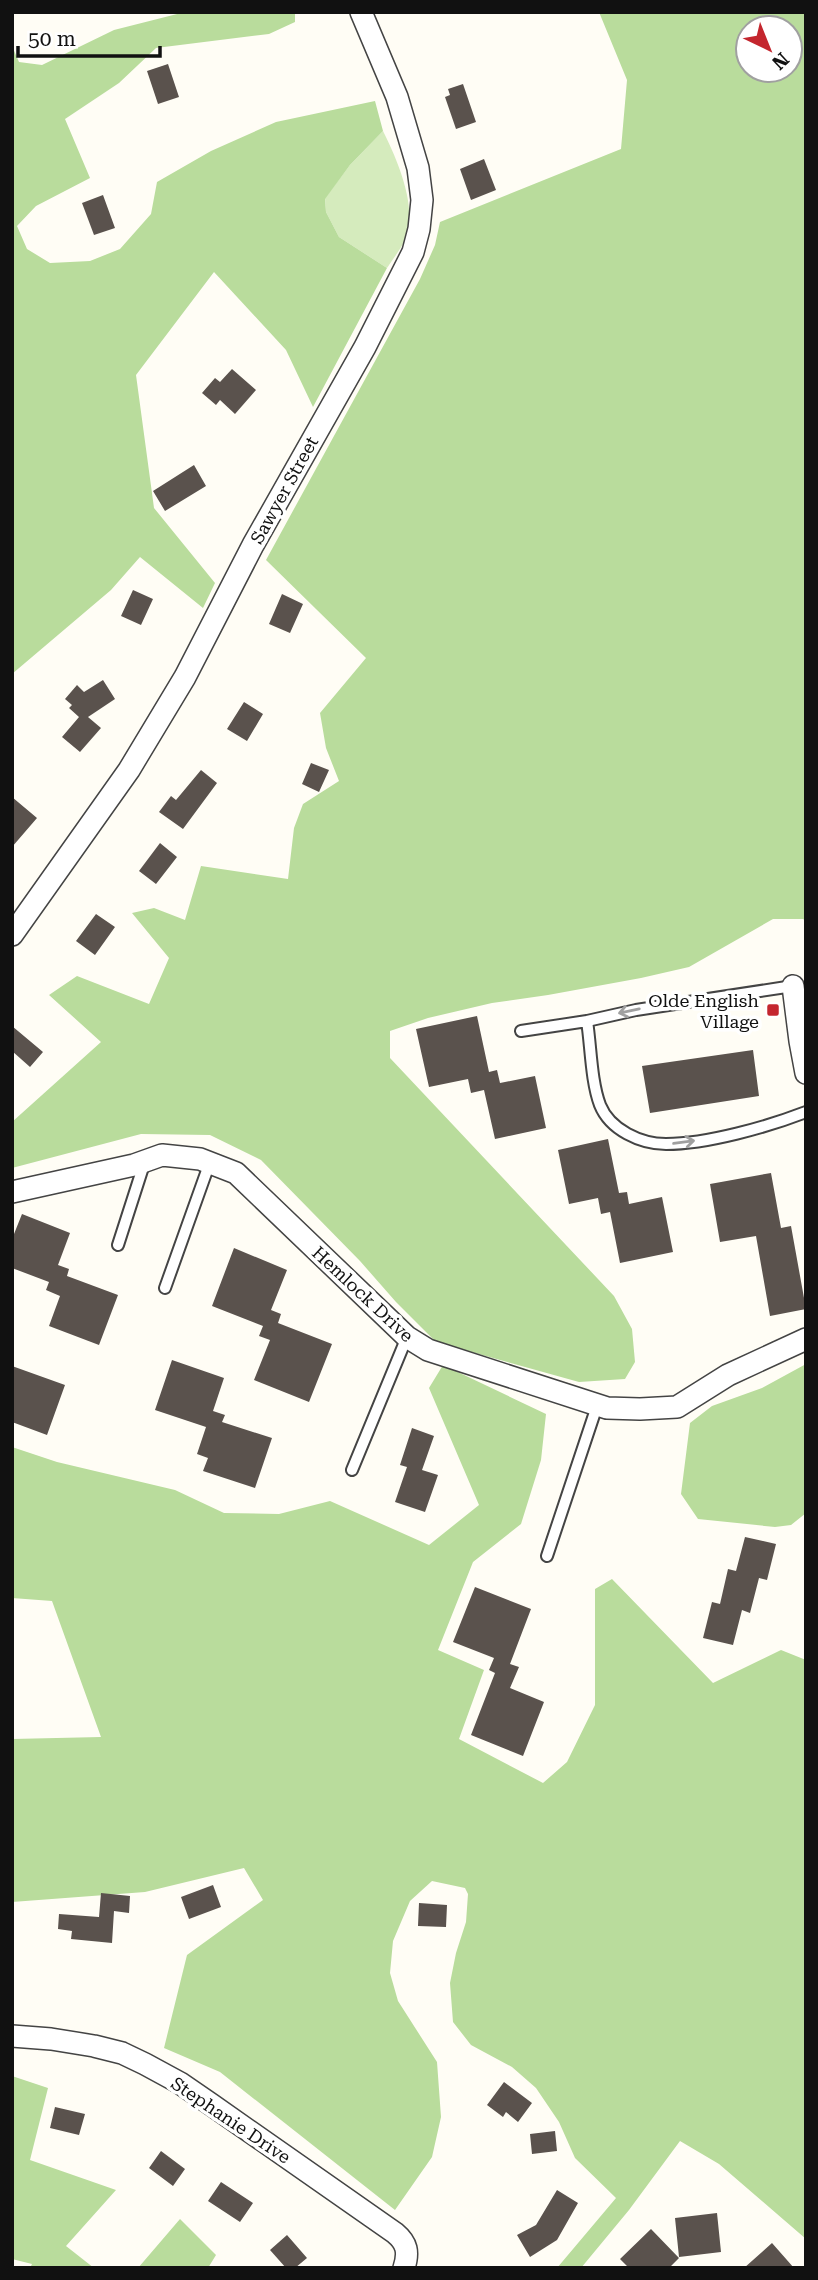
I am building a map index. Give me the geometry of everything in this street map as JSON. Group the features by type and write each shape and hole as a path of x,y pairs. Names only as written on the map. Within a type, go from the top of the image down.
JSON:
{"street":[{"name":"Sawyer Street","path":"12,935 129,770 185,677 253,545 365,347 413,252 422,200 418,168 397,97 361,12"},
{"path":"793,986 806,1073"},
{"name":"Hemlock Drive","path":"12,1192 162,1155 210,1162 236,1173 258,1192 311,1247 407,1337 428,1350 597,1406 618,1409 677,1407 727,1375 806,1339"},
{"name":"Stephanie Drive","path":"12,2036 51,2039 122,2053 180,2083 395,2233 406,2248 408,2257 404,2268"}],"lane":[{"path":"522,1031 793,986"},
{"path":"587,1021 601,1107 613,1124 631,1136 664,1144 687,1142 771,1125 806,1112"},
{"path":"118,1245 145,1161"},
{"path":"165,1288 210,1162"},
{"path":"352,1470 407,1337"},
{"path":"547,1556 597,1406"}],"green space":[{"path":"185,12 295,12 295,22 269,34 156,48 119,83 65,119 90,178 36,206 17,226 27,249 50,263 90,261 120,249 151,214 157,182 211,151 276,122 375,101 383,131 350,165 325,199 326,212 339,237 387,268 313,407 286,350 214,272 136,375 154,508 215,583 203,608 140,557 111,590 12,674 12,46 19,62 42,65 114,30"},
{"path":"599,12 806,12 806,921 773,919 689,967 548,995 492,1003 428,1018 390,1031 390,1058 614,1296 632,1329 635,1362 625,1379 579,1382 436,1342 261,1160 210,1135 141,1134 12,1168 12,1122 101,1042 49,995 77,976 149,1004 169,958 132,913 154,908 185,920 201,866 288,879 294,828 303,804 339,781 326,748 320,713 366,658 266,560 420,279 435,245 440,222 621,149 627,80"},
{"path":"383,131 400,170 409,214 409,228 405,240 387,268 339,237 326,212 325,198 350,165"},
{"path":"806,1364 806,1513 791,1525 775,1527 698,1519 681,1494 690,1423 712,1406 762,1388"},
{"path":"443,1365 546,1414 541,1460 521,1524 473,1562 438,1650 484,1670 459,1739 543,1783 567,1762 595,1705 595,1589 612,1579 713,1683 781,1650 806,1660 806,2239 719,2164 680,2141 629,2210 581,2268 557,2268 616,2198 575,2158 559,2122 536,2088 512,2067 471,2045 453,2022 450,1983 466,1922 468,1894 465,1888 432,1881 410,1901 393,1941 390,1973 398,2001 437,2062 441,2117 432,2157 395,2210 220,2072 164,2048 187,1955 263,1900 244,1868 145,1892 12,1902 12,1739 101,1737 52,1601 12,1598 12,1447 57,1462 175,1490 224,1513 279,1514 330,1501 429,1545 479,1505 429,1388"},
{"path":"12,2076 48,2088 30,2160 116,2190 66,2246 94,2268 30,2268 32,2264 12,2259"},
{"path":"180,2219 216,2255 208,2268 138,2268"}],"building":[{"path":"168,64 179,97 158,104 147,71"},
{"path":"463,84 476,122 456,129 445,97 450,95 448,89"},
{"path":"484,159 496,190 471,200 460,169"},
{"path":"103,195 115,228 94,235 82,203"},
{"path":"232,369 256,390 235,414 220,400 216,405 202,393 215,378 220,382"},
{"path":"194,465 206,486 165,511 153,491"},
{"path":"133,590 153,599 141,625 121,616"},
{"path":"282,594 303,604 290,633 269,624"},
{"path":"103,680 115,699 88,717 101,728 80,752 62,737 79,717 69,708 72,705 65,699 77,685 84,692"},
{"path":"244,702 263,714 247,741 227,729"},
{"path":"311,763 329,770 319,792 302,784"},
{"path":"201,770 217,783 183,829 159,812 171,796 176,800"},
{"path":"12,797 37,818 12,847"},
{"path":"160,843 177,857 156,884 139,871"},
{"path":"96,914 115,927 95,955 76,941"},
{"path":"477,1016 489,1072 497,1070 500,1083 535,1076 546,1128 495,1139 484,1090 471,1093 468,1079 429,1087 416,1029"},
{"path":"12,1026 43,1052 30,1067 12,1051"},
{"path":"753,1050 759,1096 650,1113 642,1066"},
{"path":"608,1139 619,1193 627,1192 629,1204 662,1197 673,1252 620,1263 610,1212 601,1214 598,1198 569,1204 558,1150"},
{"path":"771,1173 781,1228 791,1226 806,1309 770,1316 756,1236 720,1242 710,1184"},
{"path":"22,1214 70,1233 58,1265 69,1269 67,1276 118,1295 99,1345 49,1326 60,1296 46,1290 49,1282 12,1268 12,1239"},
{"path":"234,1248 287,1270 271,1310 281,1314 278,1323 332,1344 309,1402 254,1380 270,1340 259,1336 263,1326 212,1306"},
{"path":"172,1360 224,1378 213,1411 225,1415 222,1422 272,1438 255,1488 203,1471 208,1458 197,1454 206,1427 155,1410"},
{"path":"12,1366 65,1385 47,1435 12,1422"},
{"path":"412,1428 434,1436 422,1470 438,1475 425,1512 395,1502 407,1467 400,1465"},
{"path":"745,1537 776,1544 767,1580 759,1578 750,1613 742,1610 733,1645 703,1638 712,1602 720,1604 728,1569 736,1571"},
{"path":"475,1587 531,1609 510,1664 519,1667 510,1688 544,1702 523,1756 471,1735 495,1673 489,1670 494,1658 453,1642"},
{"path":"213,1885 221,1907 189,1919 181,1897"},
{"path":"101,1893 130,1896 129,1913 114,1911 112,1943 71,1939 72,1931 58,1929 59,1914 99,1917"},
{"path":"419,1903 447,1905 446,1927 418,1926"},
{"path":"504,2082 532,2103 518,2122 506,2112 503,2117 487,2105"},
{"path":"55,2107 85,2114 79,2135 50,2128"},
{"path":"555,2131 557,2151 532,2154 530,2134"},
{"path":"161,2151 185,2169 173,2186 149,2168"},
{"path":"221,2182 253,2203 240,2222 208,2201"},
{"path":"557,2190 578,2203 557,2240 530,2257 517,2235 536,2225"},
{"path":"717,2213 721,2252 679,2257 675,2218"},
{"path":"651,2229 679,2258 669,2268 629,2268 620,2259"},
{"path":"287,2235 307,2258 295,2268 286,2268 270,2250"},
{"path":"772,2243 794,2268 744,2268"}],"place":[{"name":"Olde English Village","path":"773,1010"}]}
